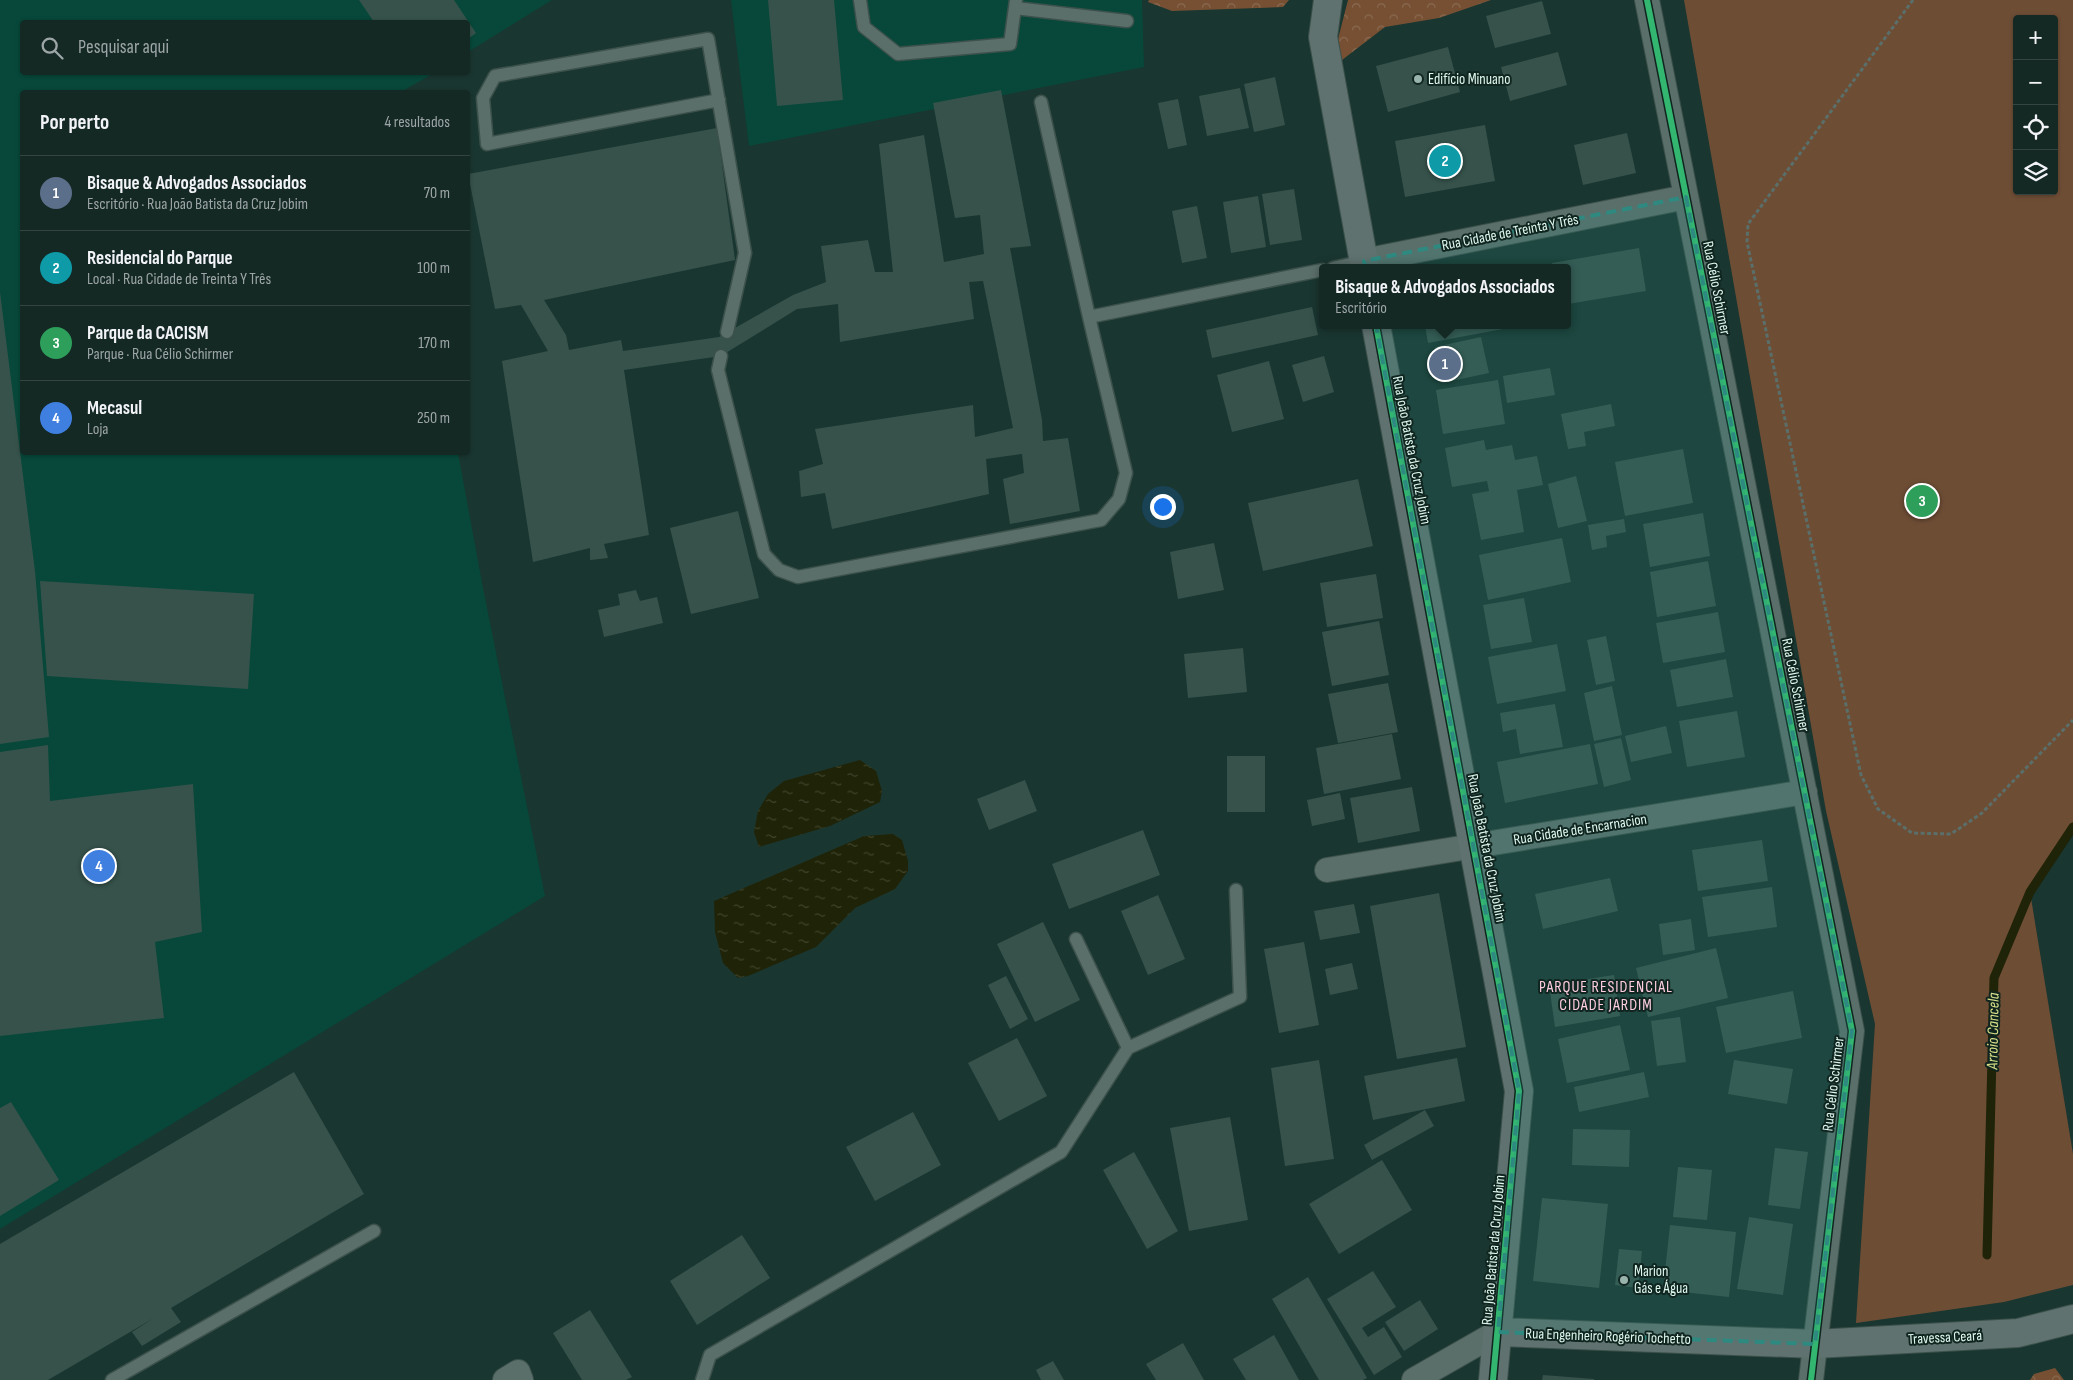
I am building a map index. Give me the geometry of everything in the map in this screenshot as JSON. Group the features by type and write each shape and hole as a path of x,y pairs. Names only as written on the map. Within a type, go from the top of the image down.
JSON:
{"street":[{"path":"1328,0 1323,37 1365,264"},
{"name":"Rua Célio Schirmer","path":"1647,0 1852,1031 1811,1380"},
{"name":"Rua Cidade de Treinta Y Três","path":"1370,264 1686,197"},
{"name":"Rua João Batista da Cruz Jobim","path":"1377,329 1519,1091 1493,1380"},
{"name":"Rua Cidade de Encarnacion","path":"1327,870 1804,792"},
{"name":"Travessa Ceará","path":"1815,1344 2018,1333 2073,1319"},
{"path":"1414,1380 1498,1332"},
{"name":"Rua Engenheiro Rogério Tochetto","path":"1498,1332 1815,1344"},
{"path":"505,1380 518,1372 521,1380"}],"lane":[{"path":"860,0 864,28 898,54 1010,44 1015,4 1127,21"},
{"path":"719,100 487,144 483,98 495,76 708,39 719,100 745,253 727,332"},
{"path":"721,356 718,370 764,554 779,570 798,577 1101,520 1119,499 1126,473 1041,102"},
{"path":"1089,317 1319,271"},
{"path":"702,1380 710,1355 1061,1152 1128,1048 1240,997 1236,890"},
{"path":"1076,939 1128,1048"},
{"path":"112,1380 374,1231"}],"path":[{"path":"1913,0 1748,224 1747,242 1861,775 1878,809 1912,833 1951,834 1982,813 2073,720"}],"highlighted area":[{"path":"1686,197 1852,1031 1815,1344 1498,1332 1519,1091 1364,261"}],"shaded area":[{"path":"0,0 552,0 470,51 470,20 20,20 20,75 431,75 404,90 20,90 20,455 458,455 545,896 0,1229"},
{"path":"731,0 1142,0 1144,67 749,146"},
{"path":"1684,0 2073,0 2073,827 2030,892 2073,1154 2073,1285 2004,1302 1856,1323 1875,1024 1826,811"}],"green space":[{"path":"1149,0 1289,0 1283,7 1172,11 1148,2"},
{"path":"1348,0 1491,0 1439,18 1385,27 1342,60 1337,43"},
{"path":"2055,1368 2064,1380 2030,1380 2034,1374"}],"water":[{"path":"860,760 876,771 882,791 880,802 830,826 759,847 754,832 758,811 768,794 784,781"},
{"path":"893,834 902,840 908,861 908,871 895,889 855,908 816,947 748,976 738,978 723,963 715,932 714,901 864,836"}],"building":[{"path":"359,0 454,0 467,20 373,20"},
{"path":"768,0 834,0 843,100 777,106"},
{"path":"1542,1 1551,34 1495,48 1486,16"},
{"path":"470,24 476,33 470,38"},
{"name":"Edifício Minuano","path":"1448,47 1460,92 1388,112 1376,66"},
{"path":"1558,52 1567,85 1510,101 1501,67"},
{"path":"1275,77 1285,125 1254,132 1244,84"},
{"path":"1240,88 1249,128 1207,136 1199,96"},
{"path":"1001,90 1031,246 1010,248 1042,420 1043,441 1068,438 1080,511 1010,524 1003,479 1024,473 1022,454 986,459 989,494 832,529 825,493 801,497 799,471 823,464 815,429 973,405 975,437 1013,428 983,281 969,282 974,319 840,342 838,304 797,309 721,356 624,370 649,535 604,544 608,558 590,560 590,548 533,562 502,361 548,351 521,305 495,309 470,184 470,174 717,128 735,260 544,300 566,335 569,350 621,340 623,351 719,337 793,295 826,282 821,246 868,240 875,272 893,272 879,144 924,135 944,262 984,254 980,215 955,218 933,103"},
{"path":"1178,99 1187,145 1168,149 1158,103"},
{"path":"1485,125 1495,181 1405,197 1395,141"},
{"path":"1627,133 1636,173 1583,185 1574,145"},
{"path":"1294,189 1302,240 1270,245 1262,194"},
{"path":"1258,196 1266,247 1231,253 1223,202"},
{"path":"1197,206 1207,258 1182,263 1172,211"},
{"path":"1639,248 1646,291 1571,304 1571,264 1552,263"},
{"path":"0,292 35,571 49,737 0,744"},
{"path":"1312,307 1318,335 1212,358 1206,330"},
{"path":"1426,329 1503,329 1428,343"},
{"path":"1481,337 1489,373 1442,383 1435,347"},
{"path":"1324,356 1334,392 1303,402 1292,365"},
{"path":"1269,361 1284,419 1232,432 1217,375"},
{"path":"1550,368 1555,395 1507,403 1503,376"},
{"path":"1498,380 1505,424 1443,434 1436,390"},
{"path":"1611,404 1615,426 1584,432 1586,446 1568,449 1561,414"},
{"path":"1484,440 1486,450 1512,445 1515,460 1537,456 1543,485 1517,490 1524,532 1481,540 1472,494 1489,491 1487,481 1452,487 1445,448"},
{"path":"1683,449 1693,503 1625,516 1615,462"},
{"path":"1576,476 1587,521 1558,528 1548,484"},
{"path":"1358,479 1373,546 1263,571 1248,503"},
{"path":"738,511 759,598 691,614 670,528"},
{"path":"1703,513 1710,556 1650,567 1643,524"},
{"path":"1624,519 1626,532 1606,536 1607,547 1592,550 1588,525"},
{"path":"1562,538 1571,582 1488,600 1479,555"},
{"path":"1214,543 1224,590 1178,599 1170,552"},
{"path":"1708,561 1716,606 1657,617 1650,572"},
{"path":"1376,574 1383,618 1327,627 1320,583"},
{"path":"40,581 254,594 248,689 47,676"},
{"path":"636,590 640,601 657,597 663,623 604,637 598,610 620,605 618,594"},
{"path":"1524,598 1532,642 1491,649 1483,605"},
{"path":"1718,612 1725,652 1663,663 1656,623"},
{"path":"1379,621 1389,675 1332,686 1322,632"},
{"path":"1606,636 1615,681 1596,685 1587,640"},
{"path":"1557,644 1566,691 1497,704 1488,657"},
{"path":"1243,648 1247,692 1188,698 1184,654"},
{"path":"1726,659 1733,697 1677,707 1670,670"},
{"path":"1388,683 1398,732 1338,743 1328,694"},
{"path":"1612,686 1622,735 1594,741 1584,693"},
{"path":"1555,704 1563,747 1520,754 1516,729 1503,732 1500,713"},
{"path":"1737,711 1745,757 1687,767 1679,721"},
{"path":"1666,726 1672,753 1631,762 1625,736"},
{"path":"1392,734 1401,779 1324,794 1316,748"},
{"path":"1621,738 1631,780 1604,787 1594,744"},
{"path":"1590,744 1598,784 1505,803 1497,762"},
{"path":"48,745 50,801 193,784 202,932 155,942 164,1018 0,1036 0,752"},
{"path":"1227,756 1265,756 1265,812 1227,812"},
{"path":"1025,780 1037,811 989,830 977,799"},
{"path":"1412,787 1420,831 1358,843 1350,798"},
{"path":"1340,793 1345,819 1312,826 1307,800"},
{"path":"1143,830 1160,875 1069,909 1052,864"},
{"path":"1762,840 1768,881 1698,891 1692,850"},
{"path":"1610,878 1618,911 1543,929 1535,894"},
{"path":"1772,887 1777,927 1708,937 1702,897"},
{"path":"1439,893 1466,1047 1397,1059 1370,906"},
{"path":"1158,895 1185,959 1148,975 1121,911"},
{"path":"1354,904 1360,933 1320,940 1314,911"},
{"path":"1691,919 1695,950 1663,955 1659,924"},
{"path":"1043,922 1080,1000 1035,1022 997,944"},
{"path":"1304,942 1319,1025 1279,1033 1264,949"},
{"path":"1716,948 1728,998 1648,1017 1636,968"},
{"path":"1352,963 1358,989 1330,995 1325,969"},
{"path":"1614,975 1620,1016 1555,1027 1549,985"},
{"path":"1006,976 1028,1019 1010,1029 988,985"},
{"path":"1793,991 1802,1038 1726,1053 1716,1007"},
{"path":"1680,1017 1686,1062 1657,1066 1651,1021"},
{"path":"1620,1025 1630,1070 1567,1083 1558,1039"},
{"path":"1017,1038 1047,1096 999,1121 968,1063"},
{"path":"1457,1058 1465,1101 1373,1120 1364,1076"},
{"path":"1319,1060 1334,1159 1285,1166 1271,1068"},
{"path":"1734,1060 1793,1069 1787,1104 1728,1094"},
{"path":"294,1072 364,1194 171,1308 181,1322 142,1346 132,1332 154,1318 48,1380 0,1380 0,1244"},
{"path":"1644,1072 1649,1097 1579,1112 1574,1087"},
{"path":"11,1102 59,1180 0,1216 0,1108"},
{"path":"1425,1110 1434,1126 1372,1160 1364,1145"},
{"path":"913,1112 941,1165 875,1201 846,1147"},
{"path":"1230,1117 1248,1220 1189,1231 1170,1128"},
{"path":"1573,1129 1630,1130 1629,1167 1572,1165"},
{"path":"1775,1148 1808,1152 1800,1209 1768,1205"},
{"path":"1134,1152 1178,1231 1147,1249 1103,1170"},
{"path":"1382,1160 1412,1210 1339,1254 1309,1204"},
{"path":"1678,1167 1712,1170 1707,1220 1673,1217"},
{"path":"1542,1198 1608,1204 1599,1288 1533,1281"},
{"path":"1749,1217 1793,1224 1783,1295 1737,1289"},
{"path":"1670,1225 1736,1232 1729,1297 1663,1290"},
{"path":"742,1235 770,1278 697,1325 670,1281"},
{"path":"1619,1249 1642,1251 1638,1288 1615,1285"},
{"path":"1373,1271 1396,1307 1362,1328 1368,1337 1384,1327 1402,1357 1374,1375 1327,1299"},
{"path":"1308,1277 1367,1378 1363,1380 1319,1380 1272,1299"},
{"path":"1420,1300 1438,1329 1404,1351 1385,1322"},
{"path":"590,1310 632,1377 626,1380 582,1380 553,1333"},
{"path":"1274,1335 1299,1380 1246,1380 1233,1359"},
{"path":"1183,1343 1204,1380 1156,1380 1146,1364"},
{"path":"1053,1361 1064,1380 1041,1380 1036,1370"},
{"path":"1543,1375 1594,1379 1594,1380 1542,1380"}],"waterway":[{"name":"Arroio Cancela","path":"1987,1255 1994,978 2030,892 2073,827"}],"cycle path":[{"path":"1647,0 1852,1031 1811,1380"},
{"path":"1377,329 1519,1091 1493,1380"}],"place":[{"name":"Edifício Minuano","path":"1418,79"},
{"name":"Residencial do Parque","path":"1445,161"},
{"name":"Bisaque & Advogados Associados","path":"1445,364"},
{"name":"Parque da CACISM","path":"1922,501"},
{"name":"Mecasul","path":"99,866"},
{"name":"Marion Gás e Água","path":"1624,1280"}],"district":[{"name":"PARQUE RESIDENCIAL CIDADE JARDIM","path":"1606,995"}]}
